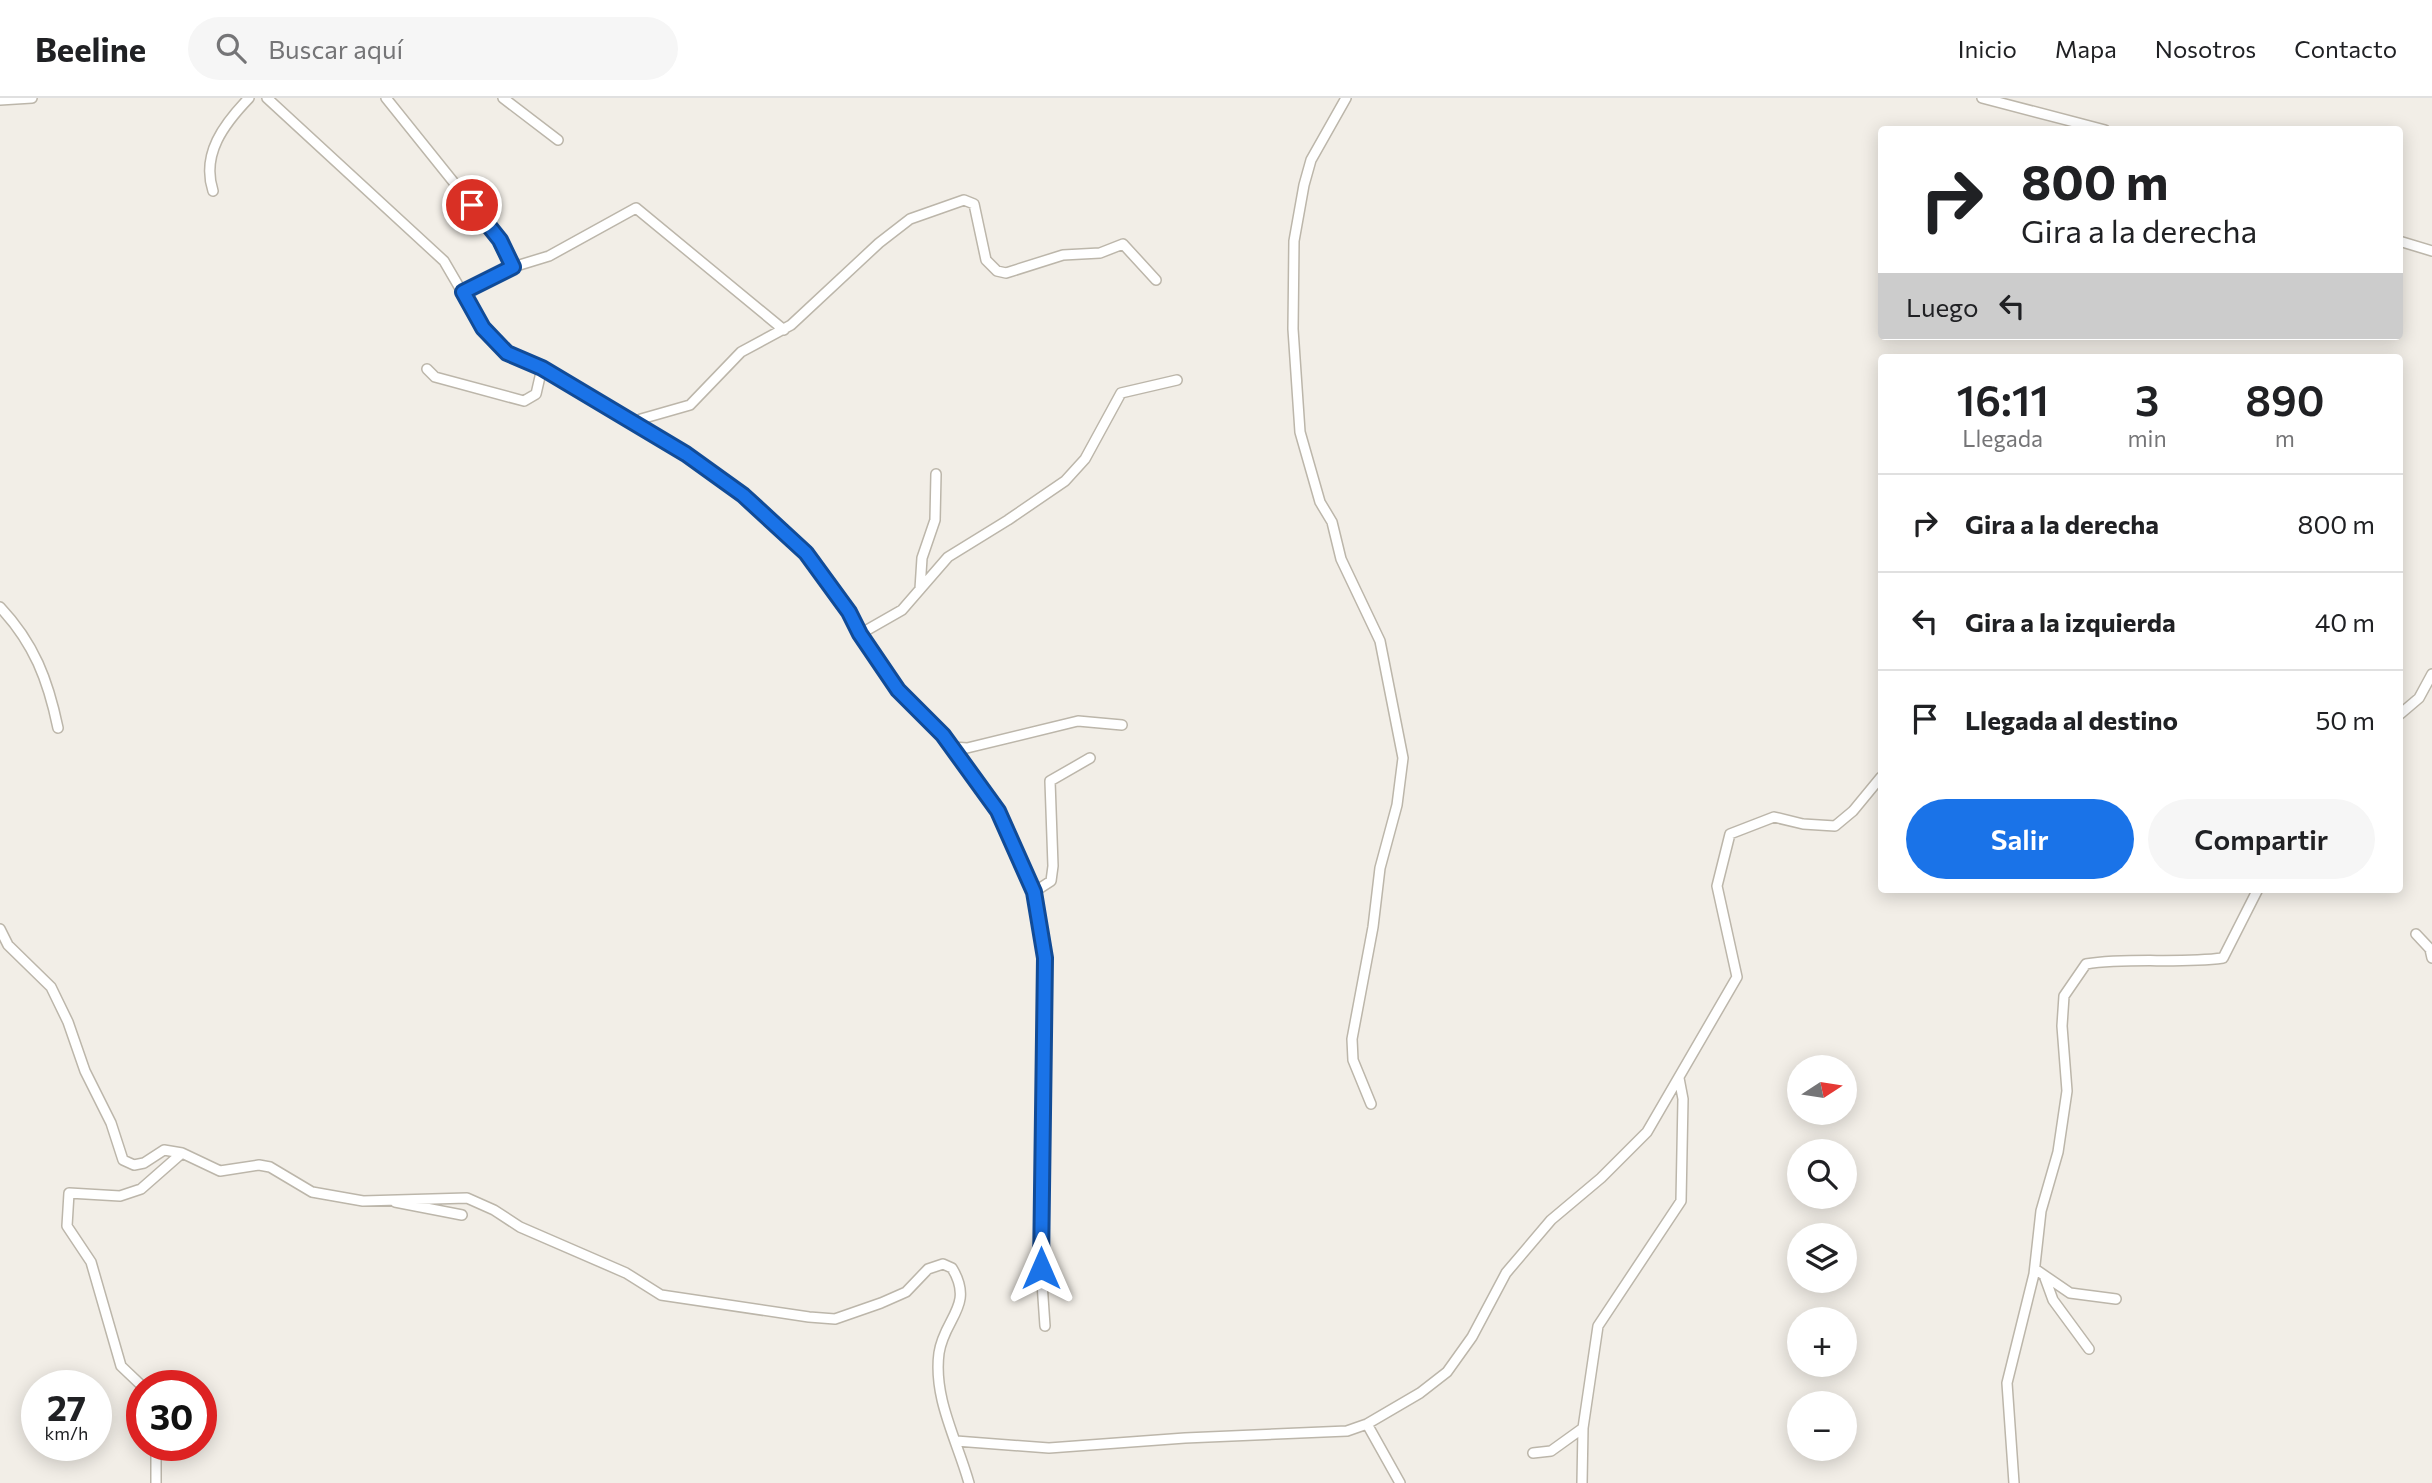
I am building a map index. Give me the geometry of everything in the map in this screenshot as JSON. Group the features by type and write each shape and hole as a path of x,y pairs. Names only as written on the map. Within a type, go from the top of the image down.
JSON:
{"street":[{"path":"0,100 32,98"},
{"path":"213,191 208,163 211,153 233,114 248,98"},
{"path":"267,98 444,261 483,328 507,353 542,368 686,454 743,495 806,553 849,612 860,634 898,690 953,747 998,811 1034,892 1045,958 1041,1191 1045,1326"},
{"path":"386,98 500,240 513,267"},
{"path":"503,98 558,140"},
{"path":"1346,98 1311,160 1304,185 1294,241 1293,329 1297,423 1320,502 1332,522 1341,559 1380,641 1403,758 1397,805 1380,868 1373,927 1352,1039 1353,1060 1371,1104"},
{"path":"1982,98 2090,126"},
{"path":"633,424 641,419 690,405 741,352 784,330 813,308 878,243 911,219 964,200 972,202 975,208 986,260 997,271 1006,273 1063,255 1100,253 1123,244 1156,280"},
{"path":"463,292 513,267 549,256 636,208 784,330"},
{"path":"2403,242 2432,251"},
{"path":"427,369 435,377 524,401 536,394 542,368"},
{"path":"860,634 902,610 948,556 1065,481 1085,460 1121,393 1178,380"},
{"path":"920,589 922,558 935,520 936,474"},
{"path":"0,607 27,641 49,685 58,728"},
{"path":"2403,712 2419,698 2432,674"},
{"path":"953,747 967,748 1078,721 1122,725"},
{"path":"1034,892 1040,885 1051,881 1054,866 1050,780 1090,758"},
{"path":"956,1441 1049,1448 1185,1438 1347,1431 1367,1424 1420,1393 1447,1371 1472,1337 1506,1273 1551,1220 1601,1178 1647,1132 1679,1078 1694,1046 1737,977 1717,886 1730,834 1774,817 1835,826 1853,811 1878,781"},
{"path":"2014,1483 2007,1383 2035,1269 2041,1211 2058,1152 2067,1091 2062,1026 2064,996 2072,980 2086,964 2113,960 2194,961 2223,958 2256,893"},
{"path":"0,929 8,945 51,987 68,1022 85,1071 111,1123 123,1160 134,1165 144,1163 164,1150 182,1153 220,1171 259,1165 270,1167 312,1192 365,1201 393,1202 462,1215"},
{"path":"2416,934 2430,949 2432,958"},
{"path":"1582,1483 1583,1428 1598,1326 1681,1200 1683,1099 1679,1078"},
{"path":"126,1371 121,1366 90,1262 67,1226 69,1193 120,1196 141,1189 182,1153"},
{"path":"365,1201 467,1198 494,1210 520,1227 626,1273 661,1295 809,1317 835,1319 905,1292 928,1269 943,1264 952,1268 962,1289 960,1305 947,1327 939,1352 939,1396 969,1483"},
{"path":"2035,1269 2070,1293 2116,1299"},
{"path":"2044,1277 2053,1300 2090,1349"},
{"path":"1367,1424 1400,1483"},
{"path":"1533,1453 1551,1451 1583,1428"},
{"path":"156,1461 156,1483"}],"route":[{"path":"472,205 500,240 513,267 463,292 483,328 507,353 542,368 686,454 743,495 806,553 849,612 860,634 898,690 933,723 953,747 998,811 1034,892 1045,958 1041,1268"}]}
